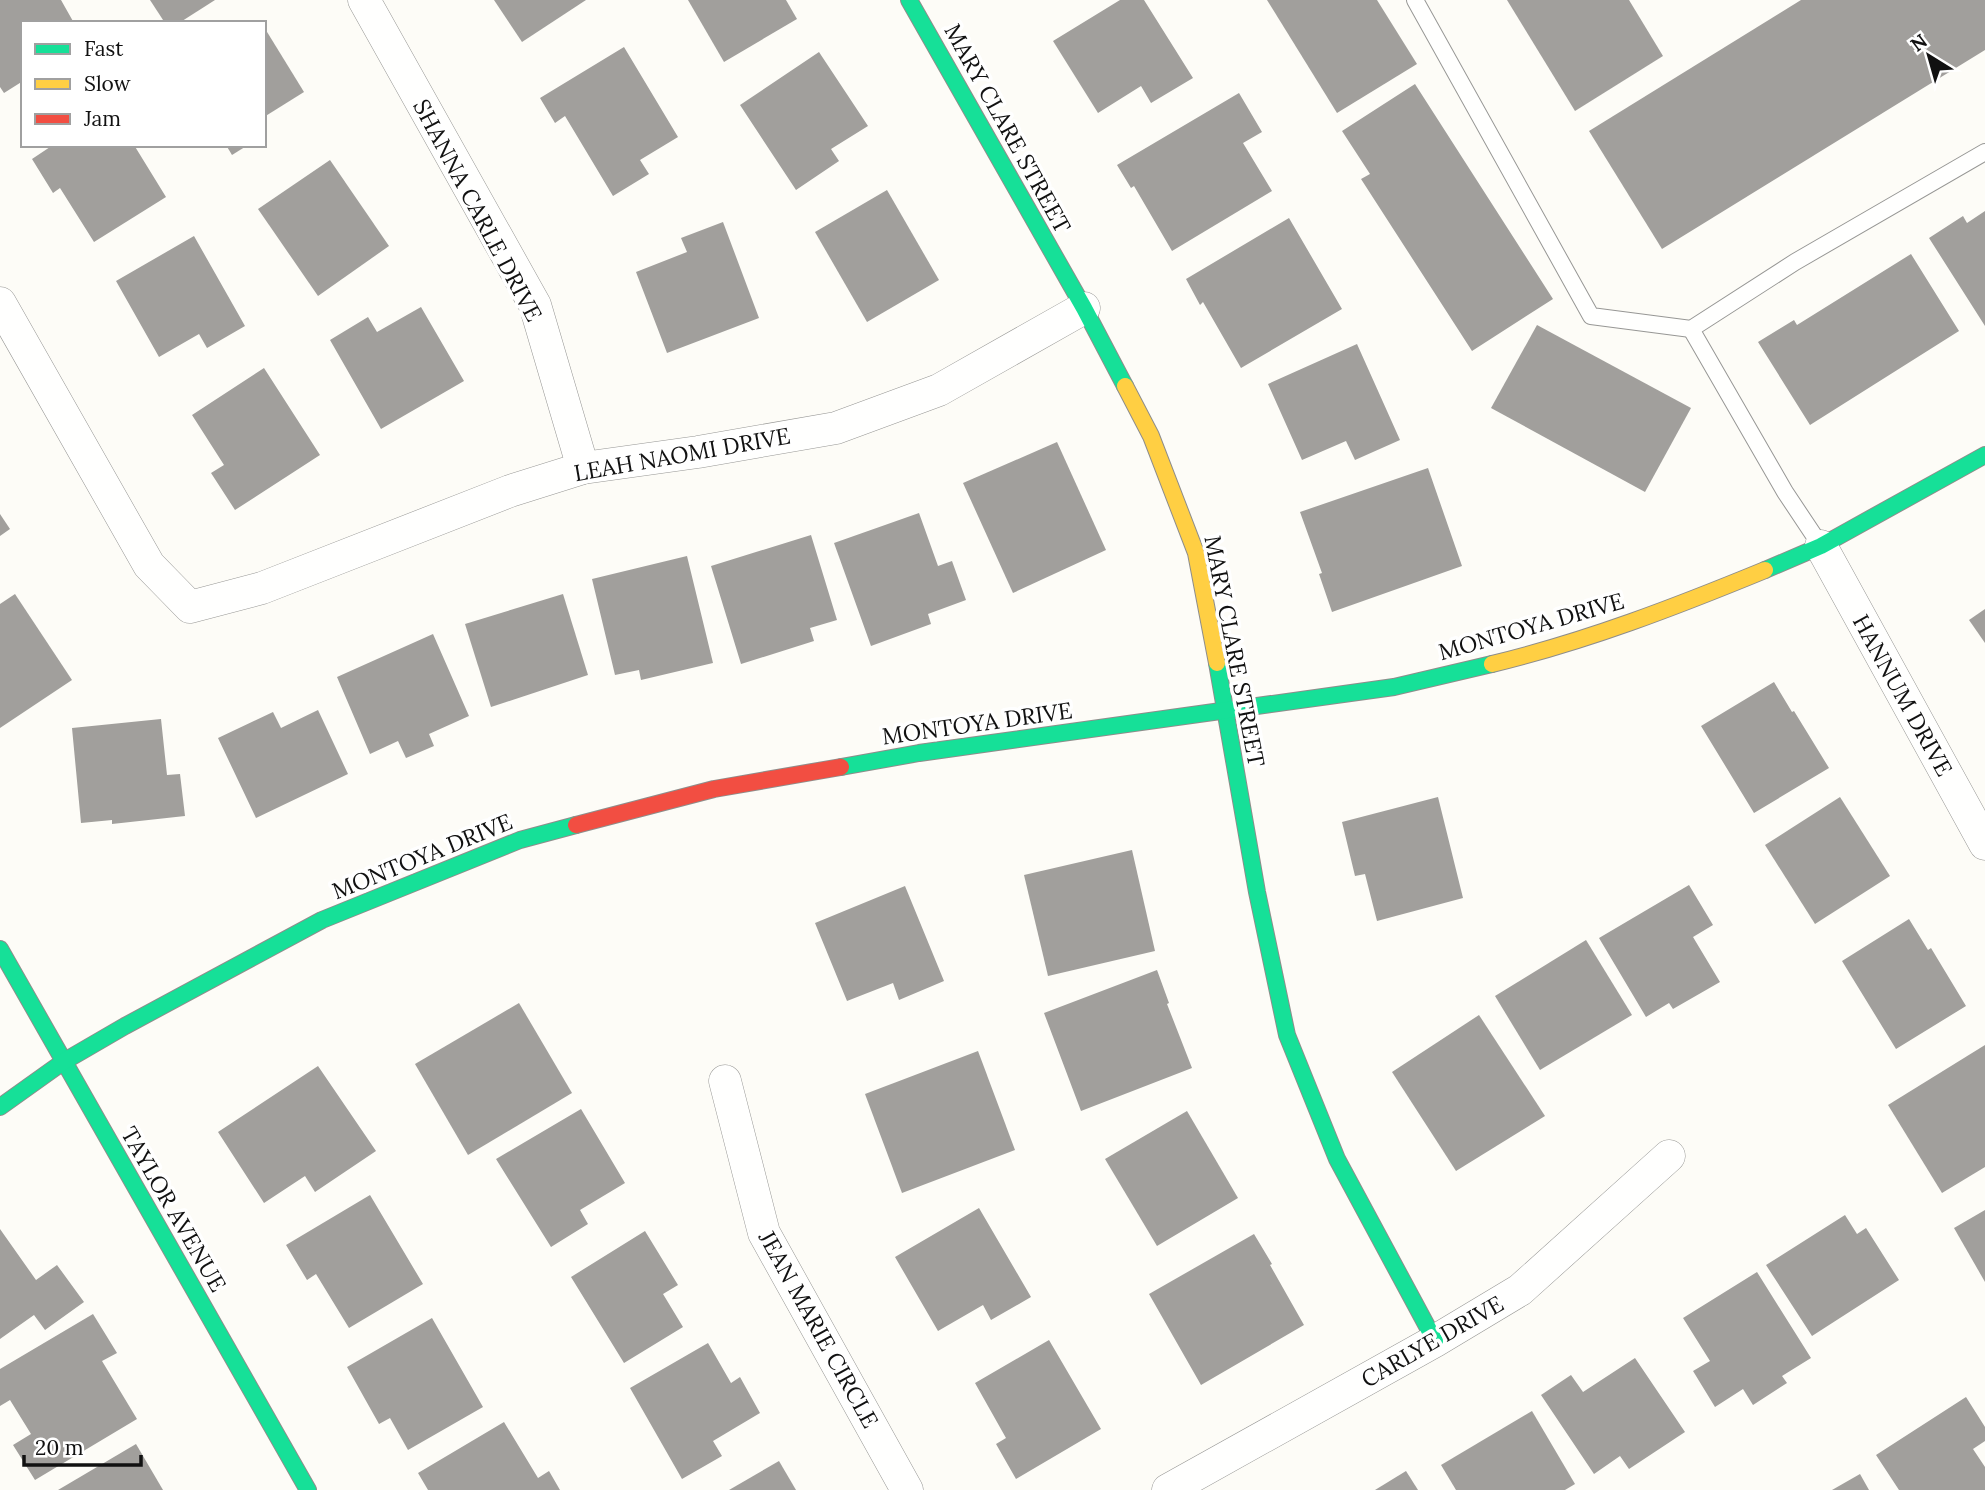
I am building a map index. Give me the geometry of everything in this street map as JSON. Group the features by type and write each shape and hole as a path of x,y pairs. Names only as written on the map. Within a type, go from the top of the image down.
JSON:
{"street":[{"name":"SHANNA CARLE DRIVE","path":"364,0 535,305 583,468"},
{"name":"MARY CLARE STREET","path":"909,0 1084,308 1152,436 1196,553 1257,892 1287,1035 1337,1159 1435,1341"},
{"name":"LEAH NAOMI DRIVE","path":"0,303 149,565 190,607 262,589 510,491 583,468 698,452 836,428 939,390 1084,308"},
{"name":"MONTOYA DRIVE","path":"0,1107 63,1062 322,920 520,840 714,789 919,752 1394,687 1546,650 1668,610 1821,546 1985,455"},
{"name":"HANNUM DRIVE","path":"1821,546 1983,838"},
{"name":"TAYLOR AVENUE","path":"0,950 308,1490"},
{"name":"JEAN MARIE CIRCLE","path":"725,1081 764,1233 907,1490"},
{"name":"CARLYE DRIVE","path":"1168,1490 1435,1341 1520,1290 1669,1156"}],"lane":[{"path":"1415,0 1591,316 1691,329 1795,262 1985,152"},
{"path":"1691,329 1785,492 1821,546"}],"building":[{"path":"0,0 61,0 73,21 21,21 21,82 4,93 0,87"},
{"path":"150,0 215,0 182,21 164,21"},
{"path":"494,0 586,0 522,42"},
{"path":"688,0 786,0 797,19 724,62"},
{"path":"1120,0 1144,0 1193,78 1151,103 1141,86 1098,113 1053,41"},
{"path":"1267,0 1377,0 1417,64 1337,113"},
{"path":"1507,0 1629,0 1663,56 1575,111"},
{"path":"1801,0 1985,0 1985,50 1662,249 1589,131"},
{"path":"266,30 304,92 266,116"},
{"path":"624,47 678,137 640,160 649,174 613,196 565,116 555,123 540,98"},
{"path":"819,52 868,126 831,149 839,161 796,190 740,105"},
{"path":"1415,84 1553,299 1472,351 1361,179 1370,174 1342,131"},
{"path":"1239,93 1262,132 1243,143 1272,191 1172,251 1134,186 1131,188 1117,165"},
{"path":"50,147 135,147 166,197 94,242 60,188 53,193 32,159"},
{"path":"227,147 245,147 232,155"},
{"path":"330,160 389,246 318,296 258,209"},
{"path":"887,190 939,280 867,322 815,232"},
{"path":"1985,211 1985,326 1929,238 1963,216 1967,223"},
{"path":"1289,218 1342,309 1241,368 1203,302 1200,305 1186,279"},
{"path":"723,222 759,318 667,353 636,272 687,252 681,238"},
{"path":"194,236 245,326 207,348 199,334 159,357 116,281"},
{"path":"1911,254 1959,331 1810,425 1758,342 1794,320 1797,325"},
{"path":"421,307 464,381 381,429 330,340 368,317 377,332"},
{"path":"1537,325 1691,408 1645,492 1491,408"},
{"path":"1357,344 1400,440 1355,460 1346,441 1302,460 1268,384"},
{"path":"264,368 320,455 235,510 211,473 224,465 192,415"},
{"path":"1057,442 1106,550 1013,593 963,483"},
{"path":"1428,468 1462,566 1332,612 1319,574 1322,573 1300,512"},
{"path":"919,513 938,566 952,561 966,600 928,614 931,624 871,646 834,543"},
{"path":"0,514 10,529 0,536"},
{"path":"811,535 837,620 810,628 814,641 741,664 711,566"},
{"path":"687,556 713,663 641,680 639,670 615,675 592,579"},
{"path":"15,594 72,680 0,728 0,604"},
{"path":"563,594 588,675 491,707 465,624"},
{"path":"1985,609 1985,643 1969,620"},
{"path":"433,634 469,716 429,734 434,746 406,758 398,741 370,754 337,677"},
{"path":"1774,682 1829,768 1754,813 1701,726"},
{"path":"318,710 348,774 256,818 218,738 273,712 281,728"},
{"path":"161,719 167,775 180,774 185,816 112,824 112,820 81,823 72,728"},
{"path":"1438,797 1463,898 1377,921 1365,874 1355,876 1342,822"},
{"path":"1840,797 1890,876 1815,924 1765,845"},
{"path":"1132,850 1155,951 1048,976 1024,875"},
{"path":"1689,885 1713,925 1693,937 1720,982 1673,1009 1669,1003 1646,1017 1599,938"},
{"path":"905,886 944,981 899,1000 893,983 847,1001 815,923"},
{"path":"1909,919 1928,950 1931,948 1966,1006 1896,1049 1842,961"},
{"path":"1586,940 1632,1015 1540,1070 1495,996"},
{"path":"1157,970 1192,1068 1081,1111 1044,1013"},
{"path":"519,1003 572,1093 468,1155 415,1064"},
{"path":"1479,1015 1545,1116 1456,1171 1392,1072"},
{"path":"1985,1045 1985,1167 1942,1193 1888,1105"},
{"path":"978,1051 1015,1150 902,1193 865,1094"},
{"path":"318,1066 376,1151 315,1192 305,1176 264,1203 218,1132"},
{"path":"581,1109 625,1183 580,1210 588,1224 551,1247 496,1159"},
{"path":"1187,1111 1238,1198 1157,1246 1105,1159"},
{"path":"370,1195 423,1284 349,1328 316,1274 307,1280 286,1245"},
{"path":"979,1208 1031,1297 991,1320 983,1305 938,1331 895,1257"},
{"path":"1985,1210 1985,1282 1954,1228"},
{"path":"1845,1215 1857,1234 1866,1228 1899,1280 1812,1336 1766,1265"},
{"path":"0,1229 36,1280 57,1265 84,1302 45,1330 34,1315 0,1339"},
{"path":"645,1231 678,1285 663,1294 683,1327 624,1363 571,1277"},
{"path":"1254,1234 1304,1325 1201,1385 1149,1294"},
{"path":"1757,1272 1811,1358 1782,1376 1787,1383 1753,1405 1743,1389 1715,1407 1693,1371 1710,1361 1683,1318"},
{"path":"93,1314 117,1353 102,1361 137,1419 35,1480 13,1445 31,1434 10,1400 0,1406 0,1369"},
{"path":"432,1318 483,1407 408,1450 390,1418 379,1424 347,1367"},
{"path":"1049,1340 1101,1429 1016,1479 996,1444 1006,1438 975,1383"},
{"path":"708,1343 731,1383 740,1377 760,1413 713,1441 722,1456 682,1479 630,1388"},
{"path":"1635,1358 1685,1432 1629,1469 1620,1456 1594,1474 1541,1395 1571,1375 1583,1392"},
{"path":"1966,1397 1985,1427 1985,1441 1973,1449 1985,1467 1985,1490 1899,1490 1876,1455"},
{"path":"1532,1411 1575,1484 1565,1490 1456,1490 1441,1465"},
{"path":"504,1422 538,1478 549,1471 560,1490 428,1490 418,1473"},
{"path":"136,1444 163,1490 58,1490"},
{"path":"779,1461 796,1490 729,1490"},
{"path":"1406,1471 1418,1490 1375,1490"},
{"path":"1860,1474 1869,1490 1832,1490"}],"traffic: fast":[{"path":"909,0 1084,308 1125,386"},
{"path":"1765,570 1821,546 1985,455"},
{"path":"1217,663 1257,892 1287,1035 1337,1159 1435,1341"},
{"path":"841,767 919,753 1394,687 1492,664"},
{"path":"0,1107 63,1062 322,920 520,840 576,825"},
{"path":"0,949 308,1490"}],"traffic: slow":[{"path":"1125,386 1151,436 1196,553 1217,663"},
{"path":"1492,664 1562,645 1630,622 1765,570"}],"traffic: jam":[{"path":"576,825 714,789 841,767"}]}
